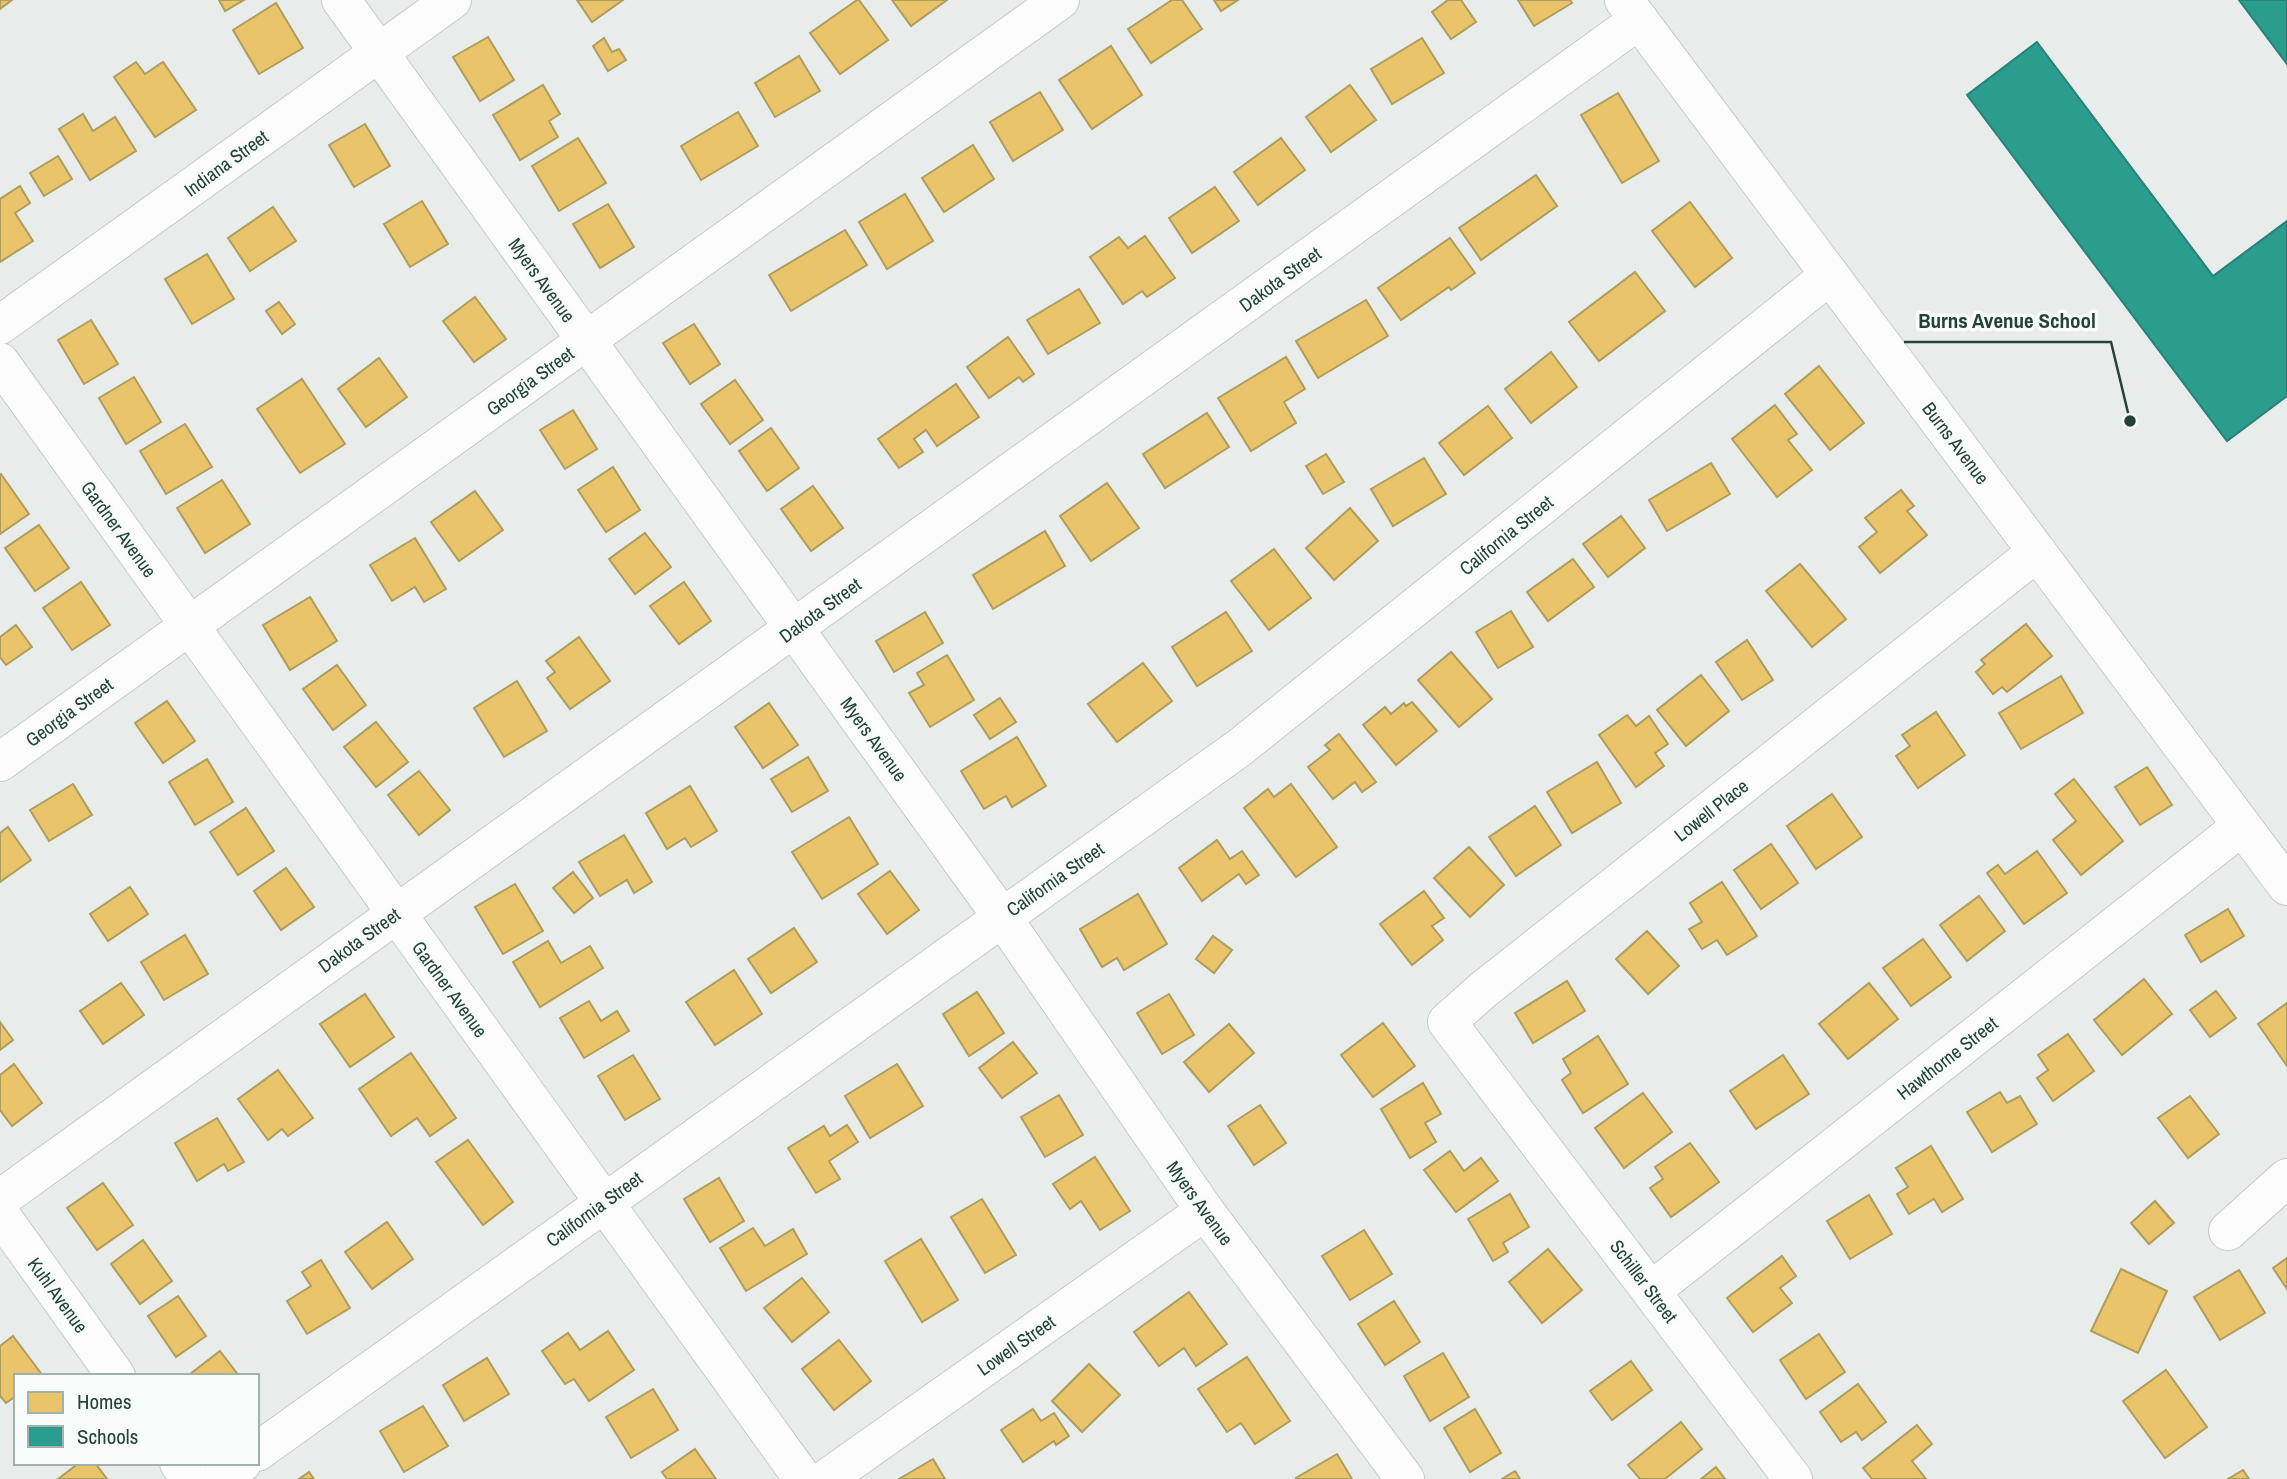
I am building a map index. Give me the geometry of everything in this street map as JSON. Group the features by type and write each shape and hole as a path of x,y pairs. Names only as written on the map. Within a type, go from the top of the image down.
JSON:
{"street":[{"name":"Myers Avenue","path":"341,0 1002,917 1205,1211 1405,1479"},
{"name":"Indiana Street","path":"0,325 452,0"},
{"name":"Georgia Street","path":"0,762 1060,0"},
{"name":"Burns Avenue","path":"1632,10 2287,886"},
{"name":"Dakota Street","path":"0,1199 794,628 1632,10"},
{"name":"California Street","path":"259,1451 1238,748 1830,275"},
{"name":"Gardner Avenue","path":"0,362 803,1479"},
{"name":"Lowell Place","path":"1494,1083 1447,1022 2038,552"},
{"name":"Hawthorne Street","path":"1651,1291 2242,826"},
{"name":"Schiller Street","path":"1494,1083 1793,1479"},
{"path":"2228,1231 2287,1178"},
{"name":"Lowell Street","path":"827,1479 1205,1211"},
{"name":"Kuhl Avenue","path":"0,1214 115,1374"},
{"path":"220,1479 239,1465"}],"building: Homes":[{"path":"0,0 12,0 0,9"},
{"path":"219,0 244,0 225,11"},
{"path":"577,0 623,0 592,22"},
{"path":"857,0 888,40 840,74 810,33"},
{"path":"892,0 947,0 911,26"},
{"path":"1172,0 1182,0 1202,29 1151,63 1128,29"},
{"path":"1214,0 1238,0 1221,11"},
{"path":"1448,0 1461,0 1476,22 1451,39 1432,12"},
{"path":"1518,0 1570,0 1572,3 1534,26"},
{"path":"276,3 303,48 259,74 233,30"},
{"path":"488,37 514,80 480,101 453,57"},
{"path":"604,38 612,52 619,49 626,60 608,71 593,46"},
{"path":"1422,38 1444,73 1392,104 1371,69"},
{"path":"1111,46 1142,95 1092,129 1059,80"},
{"path":"799,56 820,91 775,117 755,83"},
{"path":"136,62 145,74 163,62 196,110 155,137 114,77"},
{"path":"543,85 560,114 549,121 558,137 520,160 493,115"},
{"path":"1350,85 1376,120 1331,152 1306,117"},
{"path":"1040,92 1063,130 1013,161 990,122"},
{"path":"1618,93 1659,161 1622,183 1581,115"},
{"path":"738,112 758,146 701,180 681,146"},
{"path":"83,114 93,131 115,117 136,151 90,180 59,129"},
{"path":"365,124 390,166 354,187 329,145"},
{"path":"578,138 606,183 559,211 532,166"},
{"path":"1281,138 1305,170 1258,205 1234,172"},
{"path":"973,145 994,179 944,212 922,178"},
{"path":"58,156 72,179 44,196 30,173"},
{"path":"1536,175 1557,206 1481,260 1459,228"},
{"path":"20,186 30,203 15,213 33,241 0,262 0,199"},
{"path":"1215,187 1239,221 1192,253 1169,218"},
{"path":"905,194 933,241 887,269 859,222"},
{"path":"422,201 448,244 410,267 384,224"},
{"path":"1690,202 1732,258 1695,287 1652,231"},
{"path":"608,204 634,247 600,268 573,224"},
{"path":"273,207 296,241 250,271 228,238"},
{"path":"845,230 867,265 791,311 769,275"},
{"path":"1145,236 1175,278 1147,297 1142,291 1123,304 1090,257 1119,237 1128,248"},
{"path":"1450,238 1475,273 1451,290 1449,287 1401,320 1378,288"},
{"path":"207,254 234,299 192,324 165,279"},
{"path":"1635,272 1665,311 1599,361 1569,322"},
{"path":"1079,289 1100,323 1048,354 1027,320"},
{"path":"475,297 506,339 474,362 443,321"},
{"path":"1366,300 1388,336 1318,378 1296,341"},
{"path":"279,302 295,324 282,334 266,311"},
{"path":"91,320 118,364 84,384 58,340"},
{"path":"694,324 720,364 690,384 663,343"},
{"path":"1008,337 1034,374 1023,382 1019,377 989,398 967,367"},
{"path":"1551,352 1577,387 1531,423 1505,389"},
{"path":"1286,357 1305,389 1284,402 1296,423 1251,451 1218,398"},
{"path":"379,358 407,397 366,427 338,389"},
{"path":"1819,366 1864,423 1830,450 1785,394"},
{"path":"134,377 161,422 126,444 99,398"},
{"path":"302,379 345,444 300,473 257,409"},
{"path":"735,380 763,420 730,444 701,404"},
{"path":"956,384 979,417 937,446 926,430 914,439 923,452 899,468 878,439"},
{"path":"1775,405 1797,434 1788,440 1812,470 1777,497 1732,439"},
{"path":"1488,406 1512,438 1464,475 1439,443"},
{"path":"573,410 597,449 565,469 540,430"},
{"path":"1207,413 1229,447 1165,488 1143,454"},
{"path":"185,424 212,467 166,494 140,451"},
{"path":"771,428 799,468 767,491 739,451"},
{"path":"1326,454 1344,482 1323,494 1306,466"},
{"path":"1424,458 1446,494 1393,526 1371,489"},
{"path":"1711,463 1730,494 1667,531 1649,500"},
{"path":"613,467 640,510 606,532 578,490"},
{"path":"0,475 29,514 0,534"},
{"path":"222,480 250,524 205,553 177,508"},
{"path":"1107,483 1139,528 1091,561 1060,516"},
{"path":"813,486 843,528 811,551 781,509"},
{"path":"1901,490 1914,506 1907,511 1927,535 1880,573 1859,547 1877,532 1865,518"},
{"path":"475,491 503,530 459,561 431,522"},
{"path":"1350,508 1378,541 1334,580 1306,548"},
{"path":"1621,516 1645,548 1608,577 1583,544"},
{"path":"39,525 69,568 35,591 5,548"},
{"path":"1045,531 1065,566 993,609 973,575"},
{"path":"645,533 671,567 635,594 609,559"},
{"path":"415,538 446,589 424,602 415,587 392,601 370,565"},
{"path":"1274,549 1311,598 1269,630 1231,581"},
{"path":"1573,559 1594,587 1548,621 1527,592"},
{"path":"1800,564 1846,619 1812,647 1766,591"},
{"path":"81,582 110,625 72,650 43,608"},
{"path":"684,582 711,621 679,644 650,606"},
{"path":"310,597 337,641 290,670 263,625"},
{"path":"1511,611 1533,647 1498,668 1476,632"},
{"path":"925,612 943,643 894,672 876,641"},
{"path":"1226,612 1252,651 1197,686 1172,647"},
{"path":"2026,624 2052,656 2007,692 2002,687 1993,694 1976,672 1985,664 1981,660"},
{"path":"16,625 32,647 6,665 0,657 0,637"},
{"path":"579,637 610,681 570,709 547,678 555,672 546,661"},
{"path":"1747,640 1773,680 1742,700 1716,662"},
{"path":"1451,652 1492,699 1459,727 1418,680"},
{"path":"947,655 974,700 930,727 909,693 924,685 917,673"},
{"path":"1143,663 1172,701 1117,742 1088,704"},
{"path":"337,665 366,705 333,730 303,689"},
{"path":"1701,675 1729,711 1686,746 1657,710"},
{"path":"2061,676 2083,713 2021,749 1999,713"},
{"path":"517,681 547,731 504,757 474,708"},
{"path":"1000,698 1016,722 990,739 974,715"},
{"path":"167,701 195,741 163,763 135,723"},
{"path":"1412,702 1437,731 1396,765 1363,725 1385,707 1391,714 1404,703 1406,706"},
{"path":"769,703 798,745 763,768 735,727"},
{"path":"1936,712 1965,755 1918,788 1896,756 1910,746 1902,735"},
{"path":"1627,715 1636,726 1649,716 1668,744 1655,753 1664,766 1636,787 1599,735"},
{"path":"376,722 408,762 376,787 344,747"},
{"path":"1339,734 1376,782 1362,792 1355,782 1333,799 1308,767 1330,750 1325,745"},
{"path":"1017,737 1046,786 1012,807 1006,796 984,809 961,771"},
{"path":"808,757 828,791 792,812 771,779"},
{"path":"207,759 233,802 195,825 169,782"},
{"path":"1597,762 1621,803 1572,833 1547,792"},
{"path":"2147,767 2172,805 2140,825 2115,787"},
{"path":"419,771 450,810 419,835 388,795"},
{"path":"2074,779 2123,841 2081,875 2053,840 2076,821 2055,794"},
{"path":"73,784 92,815 49,841 30,810"},
{"path":"1291,784 1337,847 1296,877 1244,808 1268,789 1274,797"},
{"path":"690,786 717,831 691,847 685,838 667,849 646,813"},
{"path":"1832,794 1862,837 1816,869 1787,826"},
{"path":"1535,806 1561,845 1516,876 1489,837"},
{"path":"246,808 274,851 238,875 210,832"},
{"path":"849,817 878,864 822,899 792,852"},
{"path":"8,827 31,860 0,882 0,833"},
{"path":"624,835 652,882 634,893 627,880 600,896 579,862"},
{"path":"1217,840 1230,859 1242,851 1259,875 1246,884 1239,874 1202,901 1179,868"},
{"path":"1771,844 1798,883 1761,909 1734,870"},
{"path":"1469,847 1504,885 1470,917 1434,878"},
{"path":"2037,851 2067,893 2024,924 1987,873 1998,865 2005,874"},
{"path":"286,868 314,907 281,930 254,891"},
{"path":"890,871 919,910 887,934 858,894"},
{"path":"573,872 593,898 574,913 553,888"},
{"path":"1722,882 1757,936 1727,955 1717,940 1702,949 1689,929 1702,922 1690,903"},
{"path":"515,884 543,931 503,954 475,907"},
{"path":"130,887 148,914 108,941 90,914"},
{"path":"1424,891 1444,918 1432,926 1443,940 1412,965 1380,924"},
{"path":"1138,894 1167,944 1124,970 1117,958 1102,967 1080,929"},
{"path":"1979,896 2005,931 1967,961 1940,925"},
{"path":"2228,909 2244,936 2201,962 2185,935"},
{"path":"794,928 817,962 771,993 748,959"},
{"path":"1647,931 1679,966 1648,994 1616,959"},
{"path":"185,935 208,974 164,1000 141,962"},
{"path":"1213,936 1232,950 1214,973 1196,959"},
{"path":"1923,939 1951,977 1911,1006 1883,968"},
{"path":"548,941 561,963 590,946 603,968 540,1007 513,962"},
{"path":"734,970 762,1014 715,1045 686,1002"},
{"path":"2144,979 2172,1014 2122,1055 2094,1020"},
{"path":"1567,981 1585,1011 1533,1043 1515,1013"},
{"path":"121,983 144,1015 103,1044 80,1011"},
{"path":"1869,983 1898,1019 1848,1059 1819,1024"},
{"path":"2216,991 2236,1018 2210,1037 2190,1010"},
{"path":"977,992 1004,1033 969,1056 943,1014"},
{"path":"365,994 394,1037 350,1067 320,1024"},
{"path":"1169,994 1194,1035 1162,1054 1137,1013"},
{"path":"589,1001 601,1021 617,1011 629,1031 584,1058 560,1018"},
{"path":"2287,1003 2287,1066 2258,1024"},
{"path":"0,1022 13,1040 0,1050"},
{"path":"1383,1023 1415,1066 1373,1097 1341,1055"},
{"path":"1229,1024 1254,1053 1209,1092 1184,1062"},
{"path":"2068,1034 2094,1071 2053,1101 2037,1078 2048,1070 2038,1055"},
{"path":"1598,1036 1628,1084 1583,1113 1562,1080 1571,1073 1563,1059"},
{"path":"1013,1042 1037,1073 1002,1098 979,1068"},
{"path":"411,1053 456,1118 430,1136 417,1118 391,1136 359,1089"},
{"path":"633,1055 660,1099 625,1120 598,1076"},
{"path":"1783,1055 1809,1094 1756,1129 1730,1091"},
{"path":"14,1064 42,1103 12,1126 0,1110 0,1075"},
{"path":"897,1064 923,1106 870,1138 845,1096"},
{"path":"278,1070 313,1118 288,1136 282,1129 268,1140 238,1099"},
{"path":"1423,1083 1441,1114 1425,1123 1436,1142 1410,1158 1381,1109"},
{"path":"2000,1092 2007,1103 2020,1096 2037,1124 1992,1152 1967,1112"},
{"path":"1643,1093 1672,1132 1624,1168 1595,1128"},
{"path":"1059,1095 1083,1135 1045,1157 1021,1117"},
{"path":"2190,1096 2219,1134 2188,1158 2158,1118"},
{"path":"1260,1105 1286,1143 1254,1165 1228,1126"},
{"path":"217,1118 244,1162 228,1171 224,1164 197,1181 175,1143"},
{"path":"847,1125 858,1142 829,1161 840,1179 816,1193 788,1148 824,1126 830,1136"},
{"path":"468,1140 513,1202 483,1225 436,1162"},
{"path":"1690,1143 1719,1182 1671,1217 1650,1188 1663,1179 1655,1167"},
{"path":"1931,1146 1963,1199 1942,1212 1934,1199 1909,1214 1897,1194 1908,1187 1896,1168"},
{"path":"1450,1151 1464,1171 1481,1158 1498,1181 1456,1212 1424,1170"},
{"path":"1095,1157 1130,1211 1100,1230 1081,1201 1070,1209 1053,1184"},
{"path":"719,1178 744,1221 710,1242 684,1199"},
{"path":"103,1183 133,1225 97,1250 67,1208"},
{"path":"1510,1194 1529,1227 1503,1243 1508,1252 1493,1261 1468,1219"},
{"path":"1869,1195 1892,1234 1850,1259 1827,1221"},
{"path":"982,1199 1016,1255 985,1273 951,1217"},
{"path":"2155,1201 2174,1223 2149,1244 2131,1223"},
{"path":"387,1222 413,1259 372,1289 345,1252"},
{"path":"753,1228 765,1246 793,1229 807,1254 746,1291 720,1248"},
{"path":"1364,1230 1392,1274 1350,1300 1322,1256"},
{"path":"921,1239 958,1300 922,1322 885,1261"},
{"path":"143,1240 172,1281 140,1304 111,1264"},
{"path":"1548,1249 1582,1290 1542,1323 1509,1282"},
{"path":"1782,1256 1796,1276 1780,1288 1792,1303 1753,1332 1727,1298"},
{"path":"2287,1258 2287,1289 2273,1268"},
{"path":"321,1260 350,1308 307,1334 287,1301 311,1286 302,1272"},
{"path":"2121,1269 2167,1291 2138,1353 2091,1331"},
{"path":"2239,1270 2265,1313 2220,1340 2194,1297"},
{"path":"802,1278 829,1312 792,1342 764,1308"},
{"path":"1189,1292 1227,1344 1196,1366 1184,1348 1159,1366 1134,1332"},
{"path":"178,1296 206,1336 176,1357 148,1316"},
{"path":"1394,1301 1420,1342 1385,1365 1358,1324"},
{"path":"608,1331 634,1370 589,1401 574,1379 565,1384 542,1351 568,1333 580,1350"},
{"path":"1819,1334 1845,1372 1806,1399 1780,1360"},
{"path":"13,1336 42,1374 14,1374 14,1397 6,1403 0,1396 0,1346"},
{"path":"839,1340 871,1381 834,1410 802,1369"},
{"path":"220,1351 237,1374 190,1374"},
{"path":"1443,1353 1469,1397 1430,1421 1404,1376"},
{"path":"1247,1357 1290,1421 1255,1444 1241,1423 1227,1432 1198,1389"},
{"path":"487,1358 509,1394 464,1421 443,1385"},
{"path":"1631,1361 1652,1390 1612,1420 1590,1391"},
{"path":"1089,1364 1120,1395 1082,1432 1052,1401"},
{"path":"2166,1370 2207,1427 2165,1458 2123,1401"},
{"path":"1858,1384 1886,1422 1862,1440 1856,1432 1841,1442 1820,1412"},
{"path":"653,1389 678,1430 631,1458 606,1417"},
{"path":"423,1406 448,1446 404,1472 380,1431"},
{"path":"1033,1409 1041,1421 1054,1413 1069,1436 1056,1445 1054,1441 1023,1462 1001,1430"},
{"path":"1475,1409 1501,1453 1470,1472 1444,1428"},
{"path":"1681,1422 1702,1449 1665,1479 1640,1479 1628,1465"},
{"path":"1917,1425 1932,1444 1912,1461 1926,1479 1872,1479 1863,1468"},
{"path":"695,1449 716,1479 667,1479 662,1472"},
{"path":"1337,1454 1352,1479 1296,1478"},
{"path":"933,1459 945,1479 899,1479"},
{"path":"76,1465 96,1465 107,1479 58,1479"},
{"path":"1716,1467 1725,1479 1701,1479"},
{"path":"2243,1470 2249,1479 2228,1479"},
{"path":"1515,1471 1520,1479 1502,1479"},
{"path":"309,1472 314,1479 299,1479"}],"building: Schools":[{"path":"2239,0 2287,0 2287,64"},
{"path":"2037,42 2213,276 2287,221 2287,396 2227,441 1967,95"}],"place":[{"name":"Burns Avenue School","path":"2130,421"}]}
